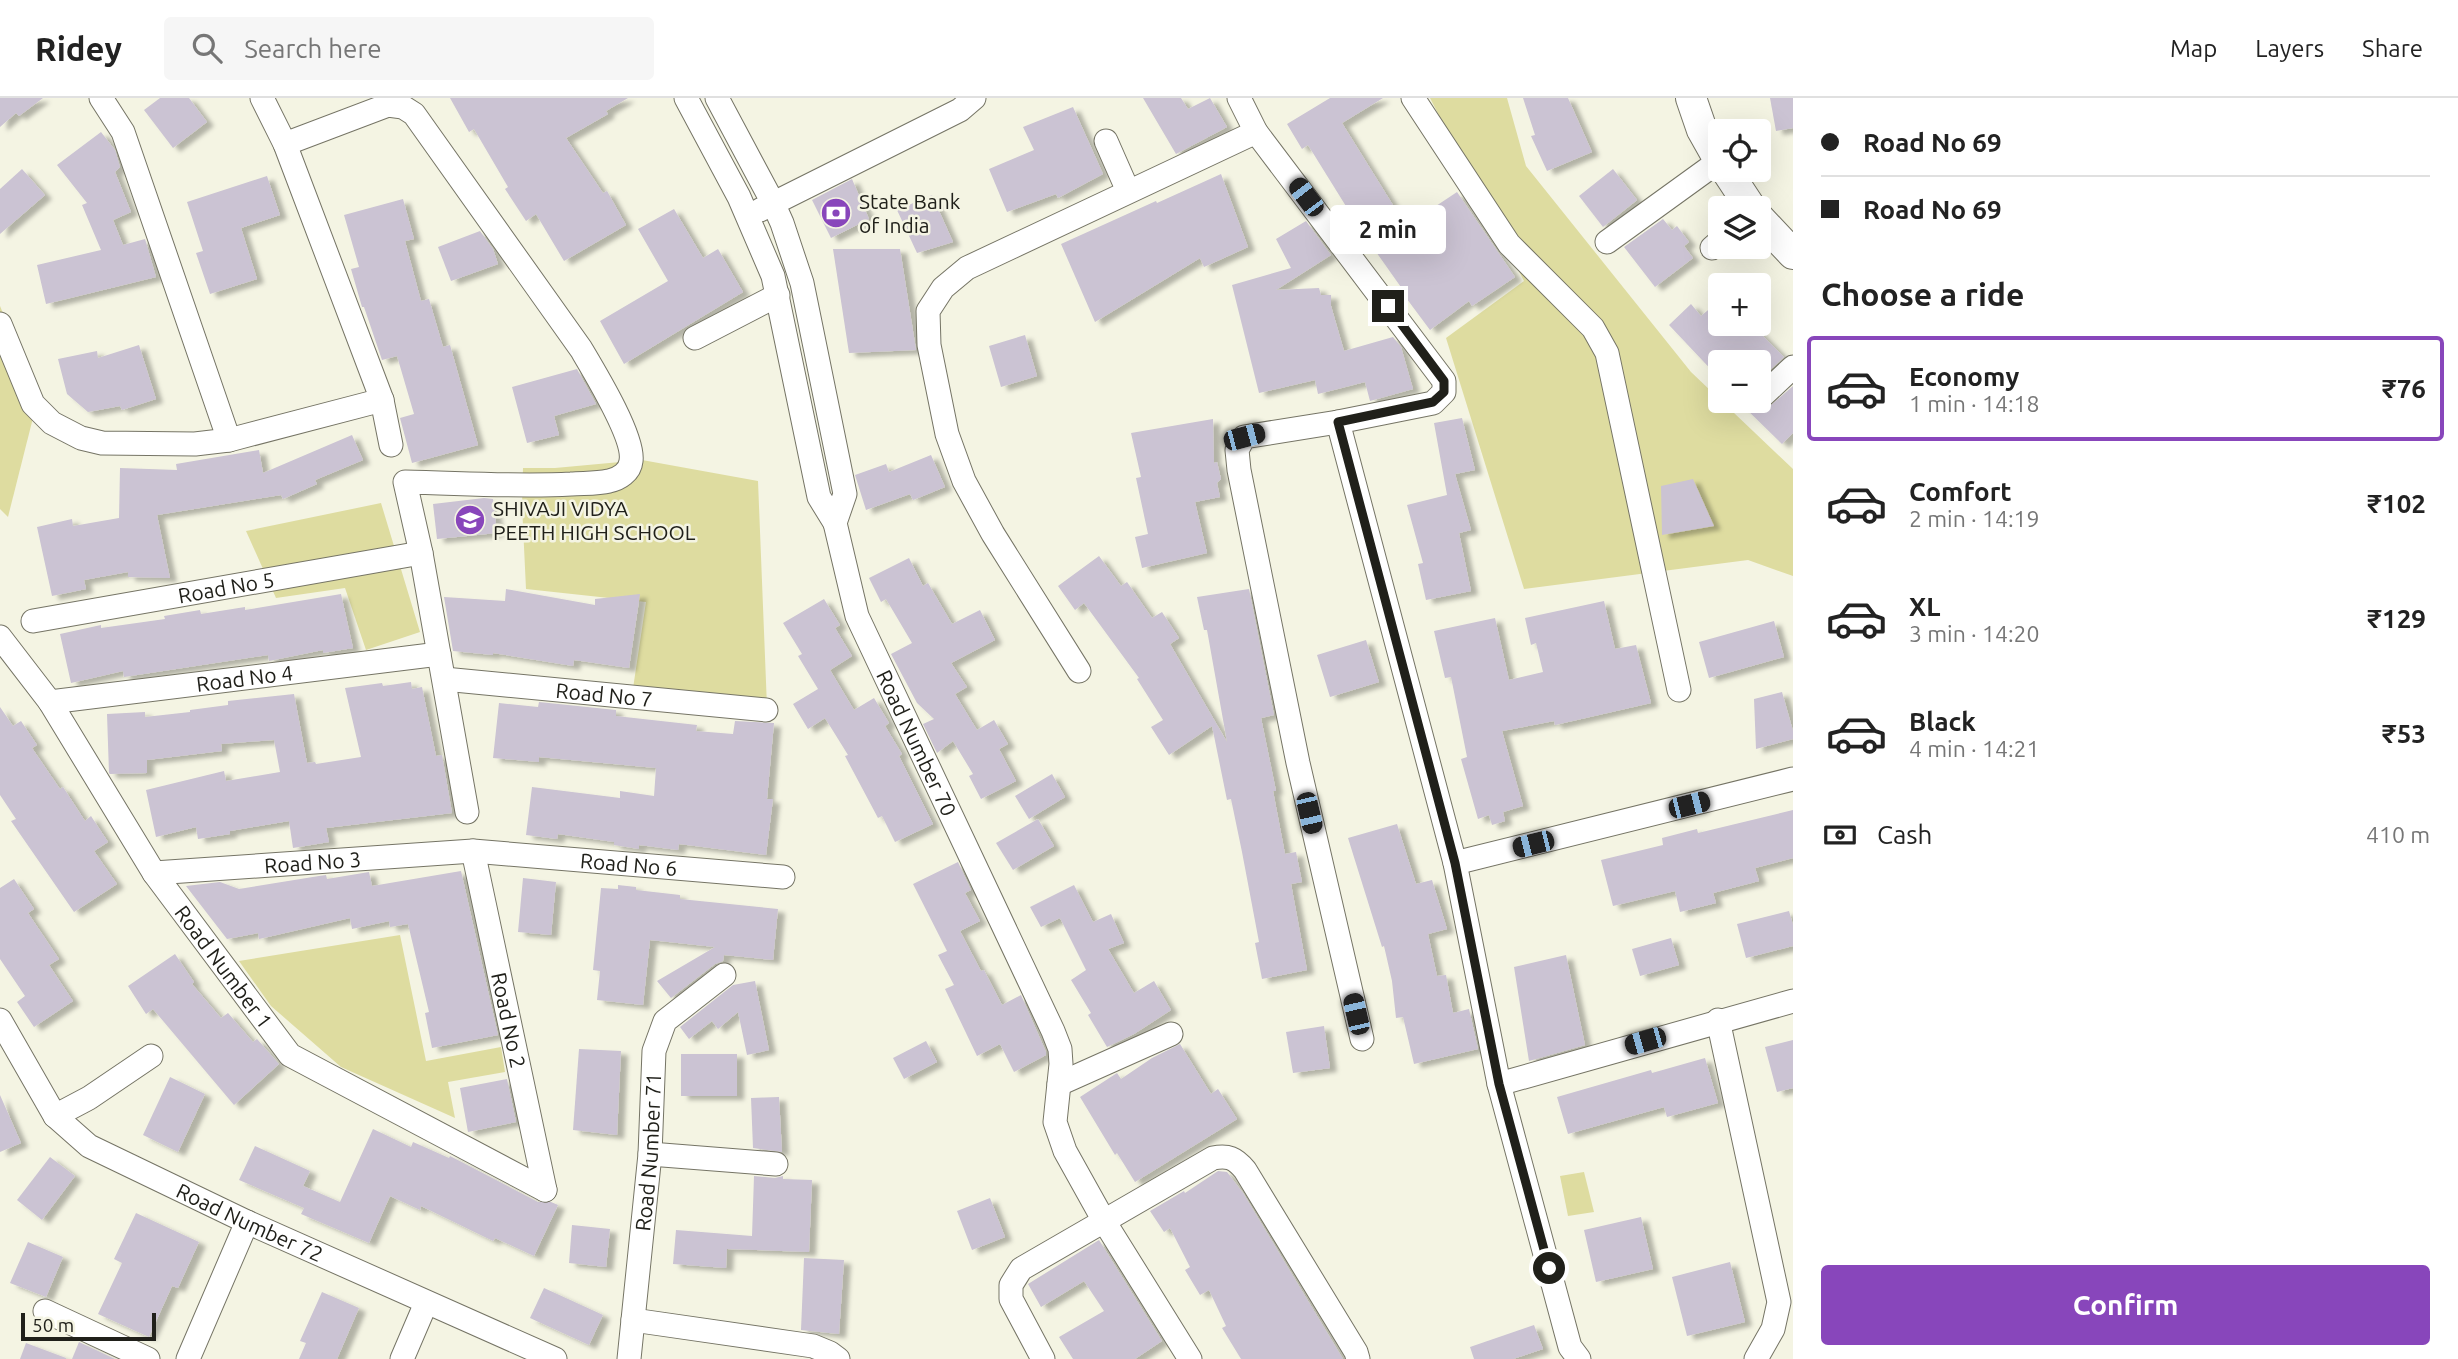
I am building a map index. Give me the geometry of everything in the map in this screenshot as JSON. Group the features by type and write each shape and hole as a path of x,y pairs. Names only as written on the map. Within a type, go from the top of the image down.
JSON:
{"main road":[{"path":"1691,98 1708,140"},
{"path":"1771,231 1793,254"}],"street":[{"path":"101,98 123,132 229,440"},
{"path":"262,98 285,144 382,400 391,445"},
{"path":"686,98 763,248 778,295 819,497 835,523"},
{"name":"Road Number 70","path":"717,98 773,203 802,283 845,494 835,523 858,616 1060,1049 1055,1122 1065,1151 1104,1221 1190,1359"},
{"path":"748,216 960,110 974,98"},
{"path":"1239,98 1256,132 1444,381 1444,392 1433,402 1338,422 1244,437 1237,450 1298,763 1362,1039"},
{"path":"1413,98 1509,244 1593,328 1607,353 1679,690"},
{"path":"285,144 388,105 403,107 414,114 581,349 603,385 630,446 632,459 629,469 622,476 609,481 552,485 405,482 421,553 467,812"},
{"path":"1079,671 993,534 964,481 947,434 929,345 928,311 943,288 967,268 1256,132"},
{"path":"1106,141 1128,191"},
{"path":"1607,242 1708,170"},
{"path":"695,338 778,295"},
{"path":"0,324 33,404 52,423 81,438 102,443 195,444 229,440 382,400"},
{"path":"1771,388 1793,367"},
{"path":"1338,422 1455,863 1499,1084 1567,1355"},
{"name":"Road No 5","path":"33,621 421,553"},
{"name":"Road Number 1","path":"0,636 50,702 154,873 290,1055 545,1190"},
{"name":"Road No 4","path":"50,702 439,654"},
{"name":"Road No 7","path":"444,678 766,710"},
{"path":"1455,863 1793,779"},
{"name":"Road No 3","path":"154,873 473,851"},
{"name":"Road No 6","path":"473,851 783,877"},
{"name":"Road No 2","path":"473,851 545,1190"},
{"name":"Road Number 71","path":"629,1359 650,1154 654,1051 665,1021 724,975"},
{"path":"1499,1084 1793,1001"},
{"name":"Road Number 72","path":"0,1020 55,1116 89,1146 247,1222 555,1359"},
{"path":"1718,1020 1779,1302 1773,1329 1756,1359"},
{"path":"1059,1084 1171,1034"},
{"path":"55,1116 89,1098 151,1056"},
{"path":"650,1154 776,1164"},
{"path":"1043,1359 1011,1299 1011,1285 1021,1269 1213,1158 1224,1156 1235,1159 1252,1181 1356,1352 1357,1359"},
{"path":"188,1359 247,1222"},
{"path":"402,1359 426,1303"},
{"path":"45,1311 148,1359"},
{"path":"633,1320 813,1346 838,1359"}],"shaded area":[{"path":"1430,98 1507,98 1526,166 1691,372 1708,388 1708,413 1734,413 1793,469 1793,576 1748,560 1524,589 1446,338 1524,281"},
{"path":"0,306 38,398 8,517 0,509"},
{"path":"642,460 758,481 767,707 632,695 646,602 526,589 523,468 555,468"},
{"path":"381,503 420,632 366,650 345,588 276,598 246,531"},
{"path":"400,935 426,1061 501,1047 505,1072 448,1082 455,1118 341,1067 271,1006 239,961"},
{"path":"1584,1172 1594,1212 1568,1216 1560,1176"}],"building":[{"path":"0,98 43,98 19,116 16,113 0,127"},
{"path":"160,98 189,98 207,122 173,148 144,110"},
{"path":"450,98 628,98 606,111 608,114 566,138 603,193 607,191 626,225 564,261 536,214 526,221 505,189 508,187 474,129 469,132"},
{"path":"1143,98 1181,98 1188,109 1210,98 1227,127 1176,154"},
{"path":"1330,98 1383,98 1342,123 1406,226 1457,192 1515,277 1472,306 1469,301 1430,330 1362,232 1308,145 1302,149 1287,124"},
{"path":"1523,98 1568,98 1592,152 1547,171 1531,136 1535,135"},
{"path":"1770,98 1793,98 1793,128 1776,131"},
{"path":"1073,107 1103,174 1058,198 1056,194 1007,212 989,169 1034,150 1023,127"},
{"path":"101,132 115,150 120,167 115,172 131,212 113,220 123,245 145,239 156,277 46,304 37,265 101,250 82,205 87,203 57,165"},
{"path":"22,169 45,195 0,234 0,189"},
{"path":"1613,169 1637,200 1603,227 1579,196"},
{"path":"1221,174 1248,247 1204,267 1200,258 1095,322 1061,244"},
{"path":"267,176 280,215 241,228 257,279 210,294 196,253 203,251 187,202"},
{"path":"852,179 869,219 831,238 812,200"},
{"path":"932,195 953,242 917,253 897,210"},
{"path":"403,199 414,239 405,241 421,301 429,299 443,347 450,345 478,445 412,463 400,418 414,414 397,356 382,360 362,307 351,269 359,267 344,215"},
{"path":"674,209 703,258 718,249 743,292 624,364 600,321 668,281 638,229"},
{"path":"1663,219 1672,230 1677,226 1689,242 1684,246 1693,258 1655,287 1624,247"},
{"path":"1306,221 1331,255 1276,290 1319,288 1321,295 1331,295 1331,306 1344,351 1393,337 1401,347 1413,389 1370,401 1365,382 1318,394 1315,380 1259,393 1232,285 1291,268 1276,239"},
{"path":"480,231 493,249 498,264 451,281 438,247"},
{"path":"833,249 900,249 916,350 849,353"},
{"path":"1691,304 1701,316 1708,310 1708,336 1763,336 1784,357 1771,369 1771,350 1708,350 1708,366 1669,325"},
{"path":"1025,335 1037,376 1001,387 989,346"},
{"path":"139,345 156,399 122,410 120,406 88,412 67,394 58,359 97,351 98,358"},
{"path":"577,369 596,404 554,416 559,435 527,443 512,387"},
{"path":"1793,386 1793,433 1782,444 1750,413 1771,413 1771,405"},
{"path":"1462,418 1475,470 1455,474 1471,530 1459,533 1471,591 1426,600 1418,564 1423,563 1407,505 1447,495 1434,423"},
{"path":"1213,419 1214,463 1217,462 1221,479 1217,483 1220,497 1195,502 1207,553 1142,568 1135,537 1148,534 1136,478 1141,477 1131,433"},
{"path":"352,435 363,460 315,480 317,484 283,499 281,495 157,515 170,578 128,577 128,572 84,580 86,589 52,596 37,527 72,519 73,526 119,518 120,468 177,470 176,464 259,450 263,473"},
{"path":"931,455 945,487 913,500 910,494 866,510 855,475 886,464 889,472"},
{"path":"1693,479 1714,526 1662,535 1661,486"},
{"path":"493,499 497,533 437,539 433,504"},
{"path":"1099,556 1121,586 1127,582 1152,618 1162,612 1179,638 1170,644 1227,742 1207,630 1204,630 1197,597 1249,589 1274,715 1261,718 1276,791 1273,791 1285,854 1296,852 1302,882 1291,884 1307,970 1262,979 1255,943 1259,942 1242,852 1231,799 1227,800 1212,726 1169,755 1151,727 1163,720 1137,679 1139,678 1084,603 1075,610 1058,586"},
{"path":"909,558 923,586 928,583 952,624 980,610 995,640 951,663 967,687 955,694 977,730 994,720 1008,744 999,749 1016,781 981,799 969,776 973,774 953,741 937,753 923,724 934,719 917,703 891,654 912,643 886,599 881,602 869,578"},
{"path":"506,589 595,605 595,599 640,594 629,668 574,660 573,666 493,653 453,651 444,597 505,601"},
{"path":"341,594 353,648 323,653 323,650 269,661 268,655 124,677 123,671 71,683 60,634 101,625 101,628 165,619 164,616 200,610 201,614 245,607 245,610"},
{"path":"824,599 840,625 835,628 852,656 830,670 854,710 874,698 889,723 885,726 902,754 899,756 933,824 895,842 882,816 878,818 845,756 848,755 825,718 808,729 793,704 818,689 798,656 802,654 783,623"},
{"path":"1604,601 1615,649 1636,645 1651,703 1555,725 1554,721 1502,731 1523,806 1503,812 1505,821 1492,825 1489,815 1478,819 1461,759 1467,757 1451,677 1445,678 1434,631 1495,618 1509,680 1543,672 1536,643 1531,645 1525,618"},
{"path":"1774,621 1784,657 1709,678 1699,642"},
{"path":"1366,640 1379,682 1330,697 1317,655"},
{"path":"411,682 412,689 422,687 436,756 442,755 452,813 326,828 329,842 293,848 289,821 198,839 196,827 156,837 146,790 224,771 226,781 280,772 274,740 221,744 222,751 147,760 147,773 109,773 107,714 145,712 145,717 228,705 228,701 294,694 307,763 361,757 345,688"},
{"path":"1782,692 1793,739 1756,749 1754,699"},
{"path":"539,702 616,710 616,716 697,725 696,731 733,734 735,721 774,723 767,799 773,799 766,855 679,844 678,850 639,845 639,849 614,845 614,842 558,834 557,839 526,835 532,787 620,798 620,791 654,796 656,768 539,757 539,762 493,758 499,703 538,707"},
{"path":"0,707 13,726 21,721 37,745 32,748 60,789 63,787 85,821 91,816 108,842 94,851 117,884 74,912 11,821 16,819 0,795"},
{"path":"1052,774 1065,797 1029,819 1015,796"},
{"path":"1793,810 1793,858 1755,868 1759,881 1713,893 1716,903 1680,912 1675,891 1613,906 1601,860 1663,845 1662,838 1697,829 1698,833"},
{"path":"1038,819 1054,846 1013,870 996,843"},
{"path":"1397,824 1416,884 1432,880 1447,929 1428,934 1437,976 1446,975 1453,1013 1469,1009 1478,1049 1414,1064 1403,1017 1396,1018 1392,981 1384,946 1382,947 1348,838"},
{"path":"958,862 971,890 965,893 980,921 960,931 1002,1005 1021,995 1046,1052 1046,1055 1014,1072 1000,1044 977,1056 945,989 954,985 938,955 947,951 913,884"},
{"path":"461,871 498,1035 432,1048 425,1013 429,1012 408,924 390,927 389,921 352,929 350,918 259,939 258,933 227,939 186,886 220,882 239,889 326,875 327,879 369,872 372,886"},
{"path":"523,878 556,882 551,935 518,932"},
{"path":"14,879 34,909 28,913 59,959 49,965 73,1001 34,1027 17,1002 25,996 0,959 0,888"},
{"path":"618,885 680,895 680,899 778,909 773,960 724,955 723,961 715,964 671,998 657,981 715,947 650,940 643,1005 597,1000 600,971 593,970 601,888 618,889"},
{"path":"1074,885 1093,922 1111,914 1124,943 1108,949 1134,993 1154,981 1171,1010 1134,1034 1107,1047 1071,980 1086,970 1060,918 1041,927 1030,907"},
{"path":"1789,911 1793,925 1793,946 1746,958 1737,924"},
{"path":"1671,938 1679,965 1640,976 1632,949"},
{"path":"175,954 194,982 192,984 221,1018 228,1013 253,1042 257,1039 279,1064 234,1105 153,1009 146,1014 128,986"},
{"path":"1566,955 1585,1045 1529,1061 1514,967"},
{"path":"755,981 769,1050 747,1055 738,1012 718,1029 712,1021 689,1039 680,1027 733,985"},
{"path":"1324,1026 1330,1068 1293,1073 1286,1032"},
{"path":"1793,1040 1793,1088 1777,1092 1765,1047"},
{"path":"926,1041 937,1062 904,1079 893,1058"},
{"path":"1180,1044 1211,1094 1218,1089 1237,1119 1135,1182 1117,1153 1115,1155 1080,1097 1117,1073 1121,1079 1152,1058"},
{"path":"579,1049 621,1051 617,1135 573,1130"},
{"path":"681,1054 737,1054 737,1096 681,1096"},
{"path":"1705,1058 1718,1103 1667,1117 1664,1107 1568,1134 1557,1097 1651,1070 1652,1073"},
{"path":"170,1077 205,1094 178,1152 143,1135"},
{"path":"507,1079 516,1122 468,1132 460,1088"},
{"path":"0,1095 21,1143 0,1152"},
{"path":"779,1097 782,1152 753,1148 751,1098"},
{"path":"373,1129 411,1147 413,1142 449,1158 450,1156 538,1202 558,1205 534,1256 495,1238 493,1241 421,1206 420,1210 390,1196 369,1243 301,1214 304,1208 239,1180 255,1146 310,1171 303,1186 340,1202"},
{"path":"50,1157 75,1176 42,1220 17,1200"},
{"path":"1218,1171 1227,1172 1243,1193 1343,1359 1241,1359 1222,1328 1226,1326 1209,1290 1200,1295 1185,1270 1190,1267 1170,1228 1164,1232 1150,1211 1184,1191 1185,1193"},
{"path":"754,1176 812,1180 809,1252 727,1249 726,1268 673,1264 676,1230 752,1236"},
{"path":"990,1198 1005,1237 972,1250 957,1211"},
{"path":"136,1213 199,1242 178,1288 172,1286 149,1337 98,1314 122,1263 114,1259"},
{"path":"1641,1217 1653,1269 1596,1282 1584,1230"},
{"path":"572,1225 610,1229 606,1267 569,1263"},
{"path":"1099,1240 1162,1341 1135,1359 1073,1359 1059,1337 1104,1311 1084,1281 1041,1307 1028,1284"},
{"path":"28,1242 63,1257 46,1297 10,1283"},
{"path":"804,1258 844,1260 839,1334 801,1330"},
{"path":"1730,1262 1745,1322 1687,1336 1672,1277"},
{"path":"544,1288 603,1315 589,1345 530,1318"},
{"path":"322,1292 359,1308 337,1359 299,1359 306,1343 300,1341"},
{"path":"1534,1325 1543,1349 1513,1359 1474,1359 1470,1347"},
{"path":"79,1342 115,1359 72,1359"},
{"path":"26,1343 66,1358 66,1359 20,1359"}],"place":[{"name":"State Bank of India","path":"836,213"},
{"name":"SHIVAJI VIDYA PEETH HIGH SCHOOL","path":"470,520"}],"route":[{"path":"1388,306 1444,381 1444,392 1433,402 1338,422 1455,863 1499,1084 1549,1268"}]}
